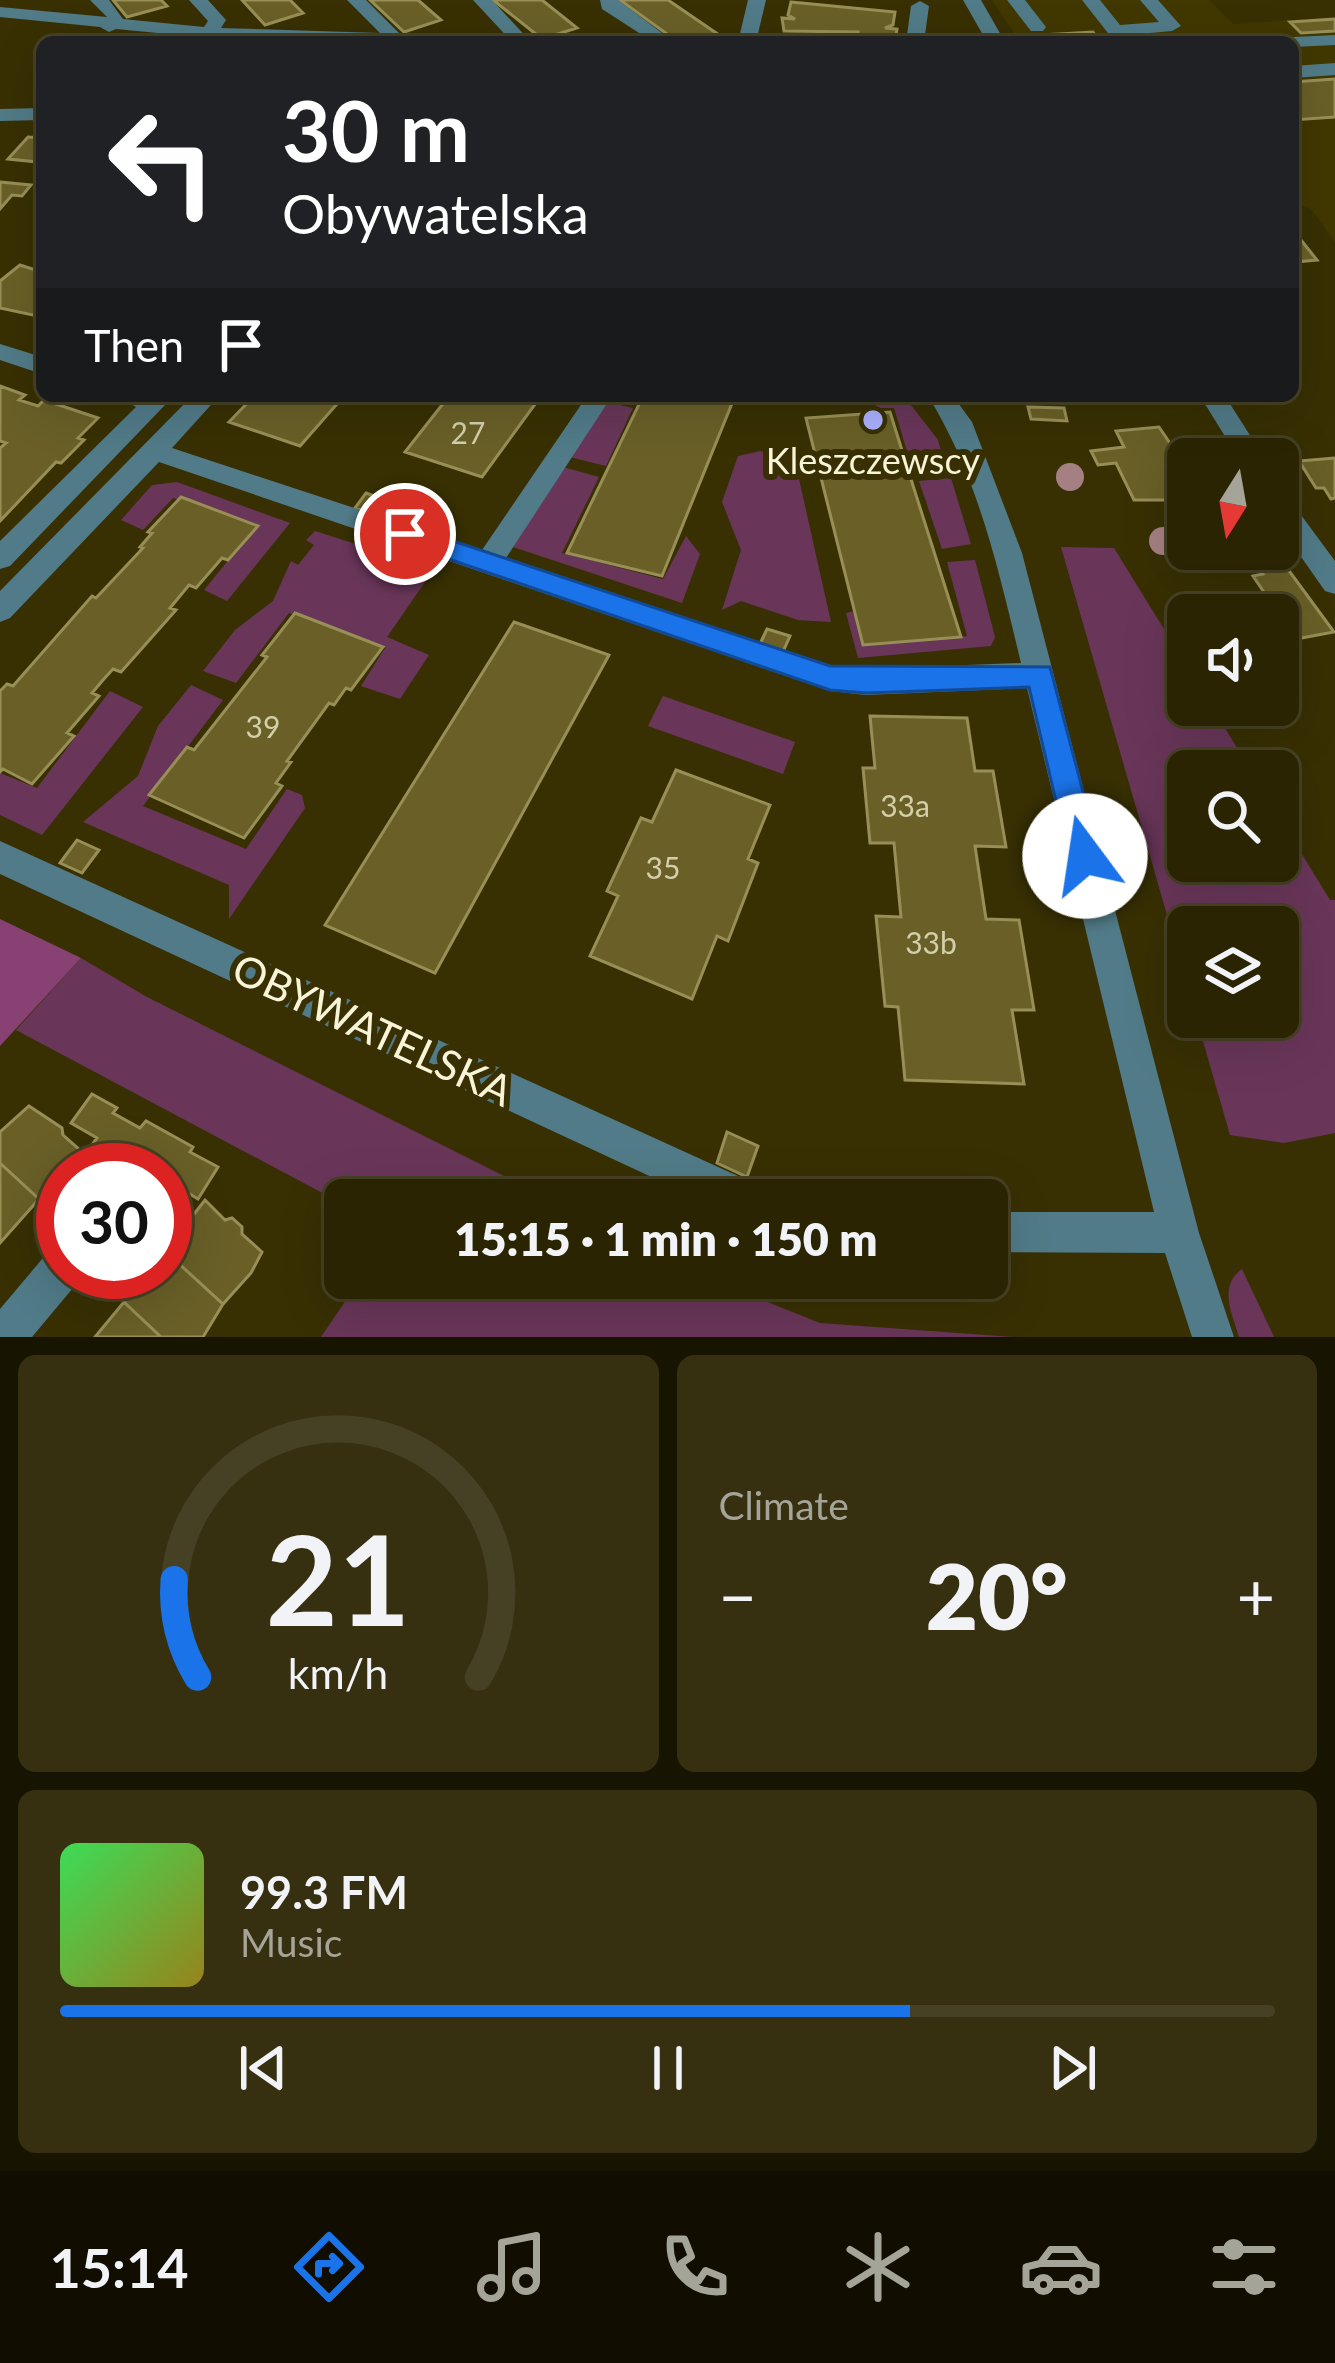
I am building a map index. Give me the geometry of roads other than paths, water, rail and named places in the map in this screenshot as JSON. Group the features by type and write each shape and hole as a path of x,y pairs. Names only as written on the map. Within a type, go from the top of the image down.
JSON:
{"street":[{"path":"99,0 116,17 109,27"},
{"path":"198,0 217,20 210,33"},
{"path":"356,0 393,36"},
{"path":"482,0 516,36"},
{"path":"609,0 608,4 655,36"},
{"path":"748,36 757,0"},
{"path":"972,0 993,36"},
{"path":"1016,0 1037,27"},
{"path":"1091,0 1119,36 1172,26 1149,0"},
{"path":"916,36 920,6"},
{"path":"0,12 109,27 393,36"},
{"path":"1299,42 1335,40"},
{"path":"1299,72 1335,69"},
{"path":"0,115 36,114"},
{"path":"0,352 36,365"},
{"path":"0,558 154,404 148,402"},
{"path":"0,610 201,402"},
{"path":"488,563 596,402"},
{"path":"944,402 959,422 986,487 1040,675 1179,1233 1213,1337"},
{"path":"1216,402 1239,438"},
{"path":"154,451 830,678 866,682 1040,675"},
{"path":"1299,524 1322,546 1335,583"},
{"name":"OBYWATELSKA","path":"0,856 700,1179"},
{"path":"1008,1232 1179,1233"},
{"path":"4,1337 36,1299"}],"place":[{"name":"Kleszczewscy","path":"873,420"}]}
